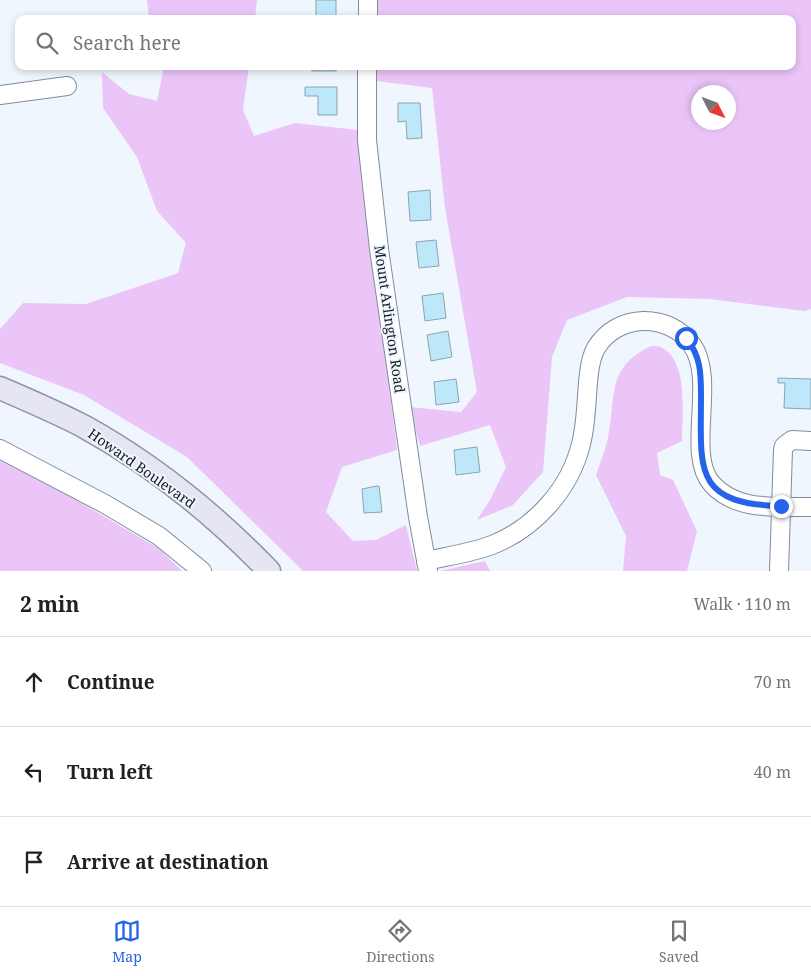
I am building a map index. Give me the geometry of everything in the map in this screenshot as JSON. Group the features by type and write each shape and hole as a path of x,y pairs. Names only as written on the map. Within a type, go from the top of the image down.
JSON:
{"main road":[{"name":"Howard Boulevard","path":"0,388 83,426 152,470 215,520 246,547 269,571"}],"street":[{"path":"368,0 368,15"},
{"name":"Mount Arlington Road","path":"368,70 367,140 376,222 427,566"},
{"path":"0,95 67,86"},
{"path":"427,566 509,537 532,521 560,492 573,467 581,444 591,362 596,348 614,330 626,323 636,321 658,322 669,326 686,338 696,352 702,372 702,460 709,481 722,494 735,501 758,506 811,507"},
{"path":"779,571 782,450 792,440 811,441"},
{"path":"0,448 105,504 151,531 202,571"}],"shaded area":[{"path":"147,0 257,0 255,15 149,15"},
{"path":"378,0 811,0 811,309 804,311 710,299 627,297 567,320 552,357 543,472 513,505 477,520 490,500 506,467 490,425 420,446 409,407 461,412 477,392 445,208 432,88 376,81 377,70 796,70 796,15 378,15"},
{"path":"163,70 248,70 243,110 254,136 295,123 358,130 397,450 342,467 326,512 353,541 376,540 406,525 417,571 303,571 187,457 84,395 0,363 0,329 23,303 86,304 178,273 186,243 157,211 137,157 103,108 102,72 129,94 157,101"},
{"path":"651,346 661,347 671,355 677,364 680,377 683,404 682,441 657,453 660,475 673,480 697,531 687,571 623,571 626,536 596,475 608,438 613,396 620,374 626,364"},
{"path":"0,459 33,475 158,548 182,571 0,571"},
{"path":"485,561 490,571 440,571"}],"building":[{"path":"316,0 336,0 336,15 316,15"},
{"path":"312,70 336,70 336,71"},
{"path":"305,87 337,87 337,115 318,115 318,96 305,96"},
{"path":"398,103 420,103 422,138 407,139 406,121 398,122"},
{"path":"430,190 431,220 410,221 408,192"},
{"path":"436,240 439,266 419,268 416,242"},
{"path":"443,293 446,318 425,321 422,296"},
{"path":"448,331 452,357 431,361 427,335"},
{"path":"778,378 811,379 811,409 784,408 785,383 778,383"},
{"path":"456,379 459,402 436,405 434,382"},
{"path":"477,447 480,472 456,475 454,450"},
{"path":"379,486 382,512 364,513 362,489"}],"route":[{"path":"686,338 696,352 702,372 701,452 706,476 717,489 735,501 758,506 781,506"}]}
